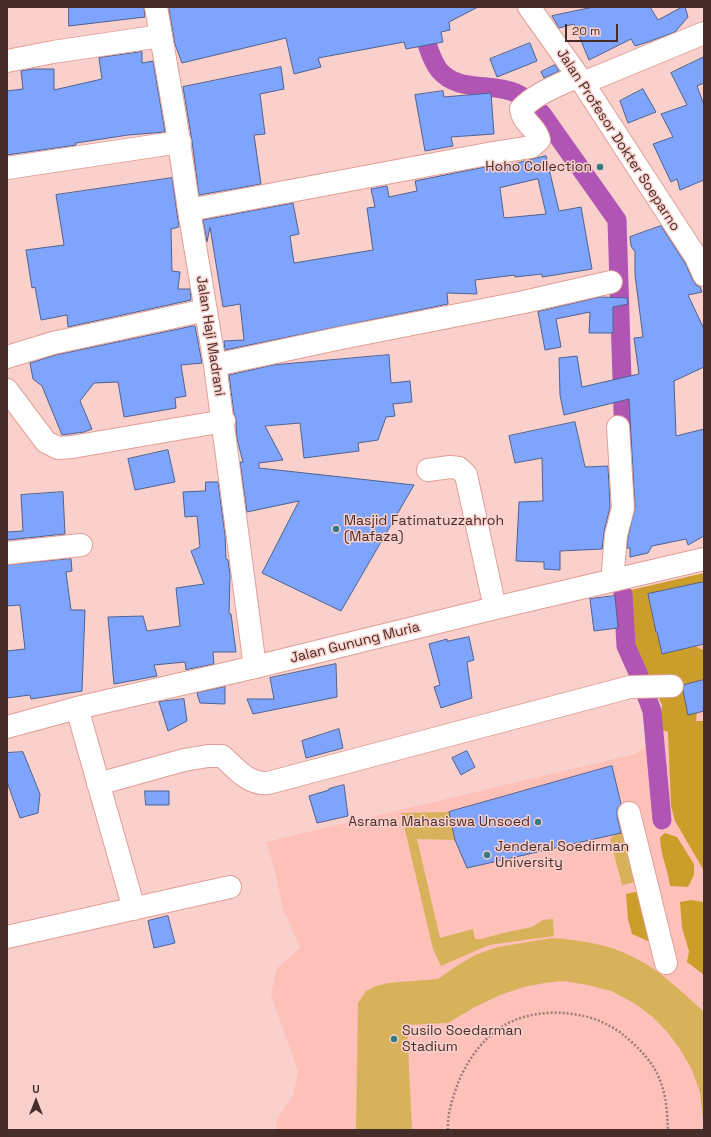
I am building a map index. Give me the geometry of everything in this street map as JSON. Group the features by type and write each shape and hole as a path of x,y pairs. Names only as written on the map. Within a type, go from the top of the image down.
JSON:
{"street":[{"name":"Jalan Haji Madrani","path":"156,7 180,142 189,210 224,421 255,667"},
{"name":"Jalan Profesor Dokter Soeparno","path":"529,7 581,80 696,257 704,275"},
{"path":"189,210 532,147 539,140 537,133 527,123 522,115 522,108 534,99 704,33"},
{"path":"7,61 53,52 161,36"},
{"path":"7,168 180,142"},
{"path":"215,365 341,338 524,302 611,282"},
{"path":"7,357 53,343 206,310"},
{"path":"7,390 46,442 58,448 72,448 224,421"},
{"path":"615,580 613,570 616,536 622,508 618,427"},
{"path":"428,470 450,467 459,468 466,475 495,608"},
{"path":"7,553 81,545"},
{"name":"Jalan Gunung Muria","path":"7,727 77,708 255,667 495,608 704,559"},
{"path":"98,784 184,760 208,756 222,756 248,778 259,784 268,783 630,687 663,687"},
{"path":"77,708 134,909"},
{"path":"629,813 666,963"},
{"path":"7,937 230,887"}],"path":[{"path":"448,1130 453,1096 463,1070 479,1046 503,1026 527,1016 551,1013 584,1015 609,1025 634,1044 654,1068 665,1093 668,1130"}],"shaded area":[{"name":"Jenderal Soedirman University","path":"704,573 704,1130 276,1130 277,1119 293,1096 298,1071 271,995 277,968 300,948 283,909 274,868 266,842 635,754 647,746 660,729 662,705 638,658 632,634 631,590"},
{"path":"704,573 704,582 648,594 662,654 695,646 703,650 704,653 704,680 682,686 688,714 697,713 696,721 704,721 704,871 675,821 671,806 668,732 660,729 662,705 638,658 632,634 631,590"},
{"path":"449,812 455,840 417,839 440,938 473,929 475,939 481,939 532,927 543,920 553,919 554,936 489,945 441,966 433,949 401,813"},
{"path":"621,832 629,835 640,881 622,885 610,839 614,835"},
{"path":"665,833 677,837 694,864 694,875 688,887 670,886 660,843 660,837"},
{"path":"640,891 650,942 632,934 628,919 626,894"},
{"path":"691,900 703,902 704,904 704,975 687,962 689,951 682,928 680,902"},
{"path":"552,938 594,943 633,957 662,975 704,1012 704,1129 700,1092 692,1070 680,1049 654,1018 634,1003 611,991 563,981 524,987 500,995 475,1007 448,1023 407,1025 412,1130 356,1130 358,1003 366,991 376,986 388,983 438,979 475,955 498,947"}],"building":[{"path":"69,7 144,7 145,17 69,26"},
{"path":"169,7 478,7 449,22 450,30 441,32 443,42 406,49 404,42 318,58 321,67 294,74 286,38 182,63 175,44"},
{"path":"594,7 650,7 658,20 682,7 685,7 688,17 675,32 635,46 631,39 589,60 574,24 559,28 552,16"},
{"path":"530,43 537,61 497,77 490,59"},
{"path":"142,52 142,63 153,61 165,132 128,135 76,143 76,145 7,155 7,91 23,89 21,71 32,69 54,69 54,90 102,79 99,58"},
{"path":"704,57 704,83 697,86 704,105 704,180 680,190 677,179 671,182 653,144 673,137 661,114 687,105 671,73"},
{"path":"555,65 559,71 544,78 541,72"},
{"path":"281,67 284,89 260,94 265,134 254,135 261,184 199,195 183,87"},
{"path":"643,89 656,112 628,123 620,101"},
{"path":"443,91 444,97 491,93 494,134 451,137 453,146 425,151 415,95"},
{"path":"546,156 559,211 581,207 592,269 542,277 542,274 515,277 515,275 475,280 477,294 447,293 448,304 225,350 224,341 244,340 240,304 223,307 210,227 207,242 203,220 293,203 299,234 290,236 294,263 373,250 367,208 375,207 371,189 387,186 389,197 417,191 415,181 500,164 500,167","holes":["538,179 546,214 504,218 500,188"]},
{"path":"172,178 179,227 171,229 172,271 180,272 178,289 190,289 191,300 68,327 67,315 41,320 35,287 32,288 26,250 64,245 56,195"},
{"path":"661,226 685,263 696,285 700,287 702,292 688,295 704,329 704,367 674,381 676,436 704,429 704,536 688,545 686,539 652,546 648,553 630,557 630,548 627,548 628,537 635,507 629,399 564,415 560,395 559,358 577,356 582,387 639,374 634,338 643,337 635,275 635,252 631,246 630,237"},
{"path":"600,297 627,298 628,304 613,307 613,333 589,333 590,312 556,319 561,347 545,350 538,312"},
{"path":"195,326 202,363 181,365 186,396 175,398 176,408 124,417 118,382 94,383 80,401 92,429 84,432 62,435 42,386 33,379 30,363 56,355"},
{"path":"389,355 391,383 410,381 412,402 393,404 395,416 386,417 378,440 358,443 359,451 304,458 300,423 265,426 283,460 259,463 259,468 414,485 341,611 262,573 299,501 247,512 240,462 243,462 237,439 236,419 229,375 273,365"},
{"path":"575,422 585,467 608,466 610,507 604,532 602,549 560,551 560,570 544,569 544,562 516,561 519,502 543,501 542,458 515,463 509,436"},
{"path":"168,450 175,482 135,490 128,459"},
{"path":"206,482 218,482 225,535 226,559 228,560 230,575 229,613 231,614 236,652 213,652 214,664 186,670 185,662 154,665 157,676 114,684 108,617 143,616 147,631 180,626 176,588 204,584 191,551 200,547 197,516 185,517 183,492 205,491"},
{"path":"63,492 65,534 7,540 7,532 23,531 21,495"},
{"path":"71,559 72,571 66,572 71,610 85,610 82,691 31,699 30,695 7,698 7,651 25,649 20,605 7,606 7,565"},
{"path":"704,582 704,644 662,654 648,594"},
{"path":"615,596 618,628 594,631 590,599"},
{"path":"469,637 474,660 467,662 472,698 441,708 434,687 440,685 429,644 447,639 447,641"},
{"path":"336,664 337,697 253,714 247,699 274,699 270,678"},
{"path":"704,680 704,711 688,715 683,691 684,685"},
{"path":"225,687 225,704 200,703 197,693"},
{"path":"184,699 187,721 168,731 159,702"},
{"path":"339,729 343,748 306,758 302,741"},
{"path":"467,751 475,767 461,775 452,758"},
{"path":"23,752 40,794 38,813 20,818 7,782 7,753"},
{"name":"Asrama Mahasiswa Unsoed","path":"612,766 621,804 617,809 617,816 621,833 467,868 455,840 449,812"},
{"path":"344,785 348,816 317,823 309,796"},
{"path":"145,791 169,791 169,805 146,805"},
{"path":"168,916 175,943 154,948 148,921"}],"waterway":[{"path":"416,7 428,49 439,70 456,82 506,90 516,93 530,102 542,114 617,220 624,443"},
{"path":"623,594 626,646 652,711 662,820"}],"place":[{"name":"Hoho Collection","path":"600,167"},
{"name":"Masjid Fatimatuzzahroh (Mafaza)","path":"336,529"},
{"name":"Asrama Mahasiswa Unsoed","path":"538,822"},
{"name":"Jenderal Soedirman University","path":"487,855"},
{"name":"Susilo Soedarman Stadium","path":"394,1039"}]}
